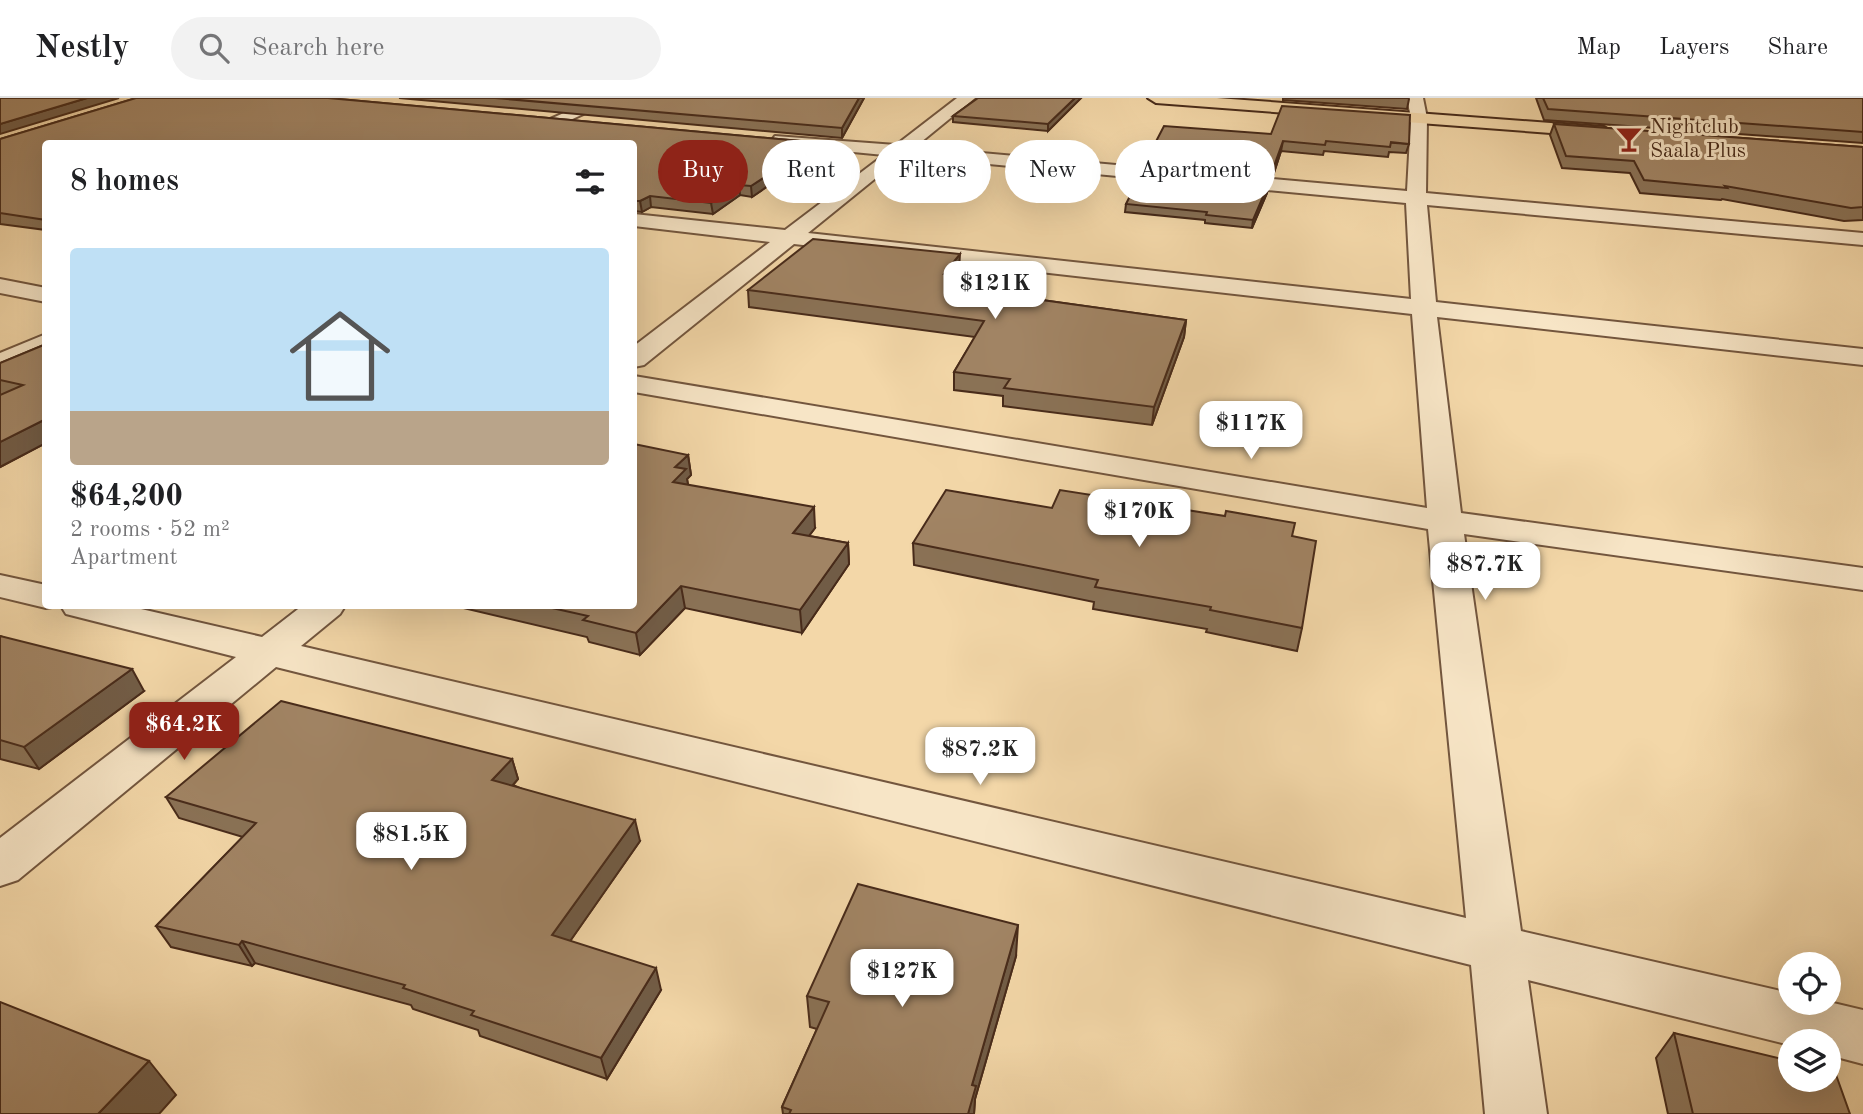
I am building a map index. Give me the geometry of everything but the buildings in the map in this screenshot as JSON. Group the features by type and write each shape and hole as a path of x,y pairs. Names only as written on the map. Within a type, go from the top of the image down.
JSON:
{"highway":[{"path":"1156,98 1417,108 1627,133"}],"street":[{"path":"510,140 611,98"},
{"path":"914,140 967,98"},
{"path":"1417,108 1416,198 1424,310 1446,521 1516,1114"},
{"path":"518,116 598,124"},
{"path":"763,138 874,149"},
{"path":"991,159 1863,239"},
{"path":"637,357 874,171"},
{"path":"637,220 1863,358"},
{"path":"0,286 42,294"},
{"path":"0,363 42,344"},
{"path":"637,385 1446,521 1863,579"},
{"path":"0,586 42,596"},
{"path":"92,609 1863,1037"},
{"path":"0,866 323,609"}],"place":[{"name":"Nightclub Saala Plus","path":"1629,139"}]}
